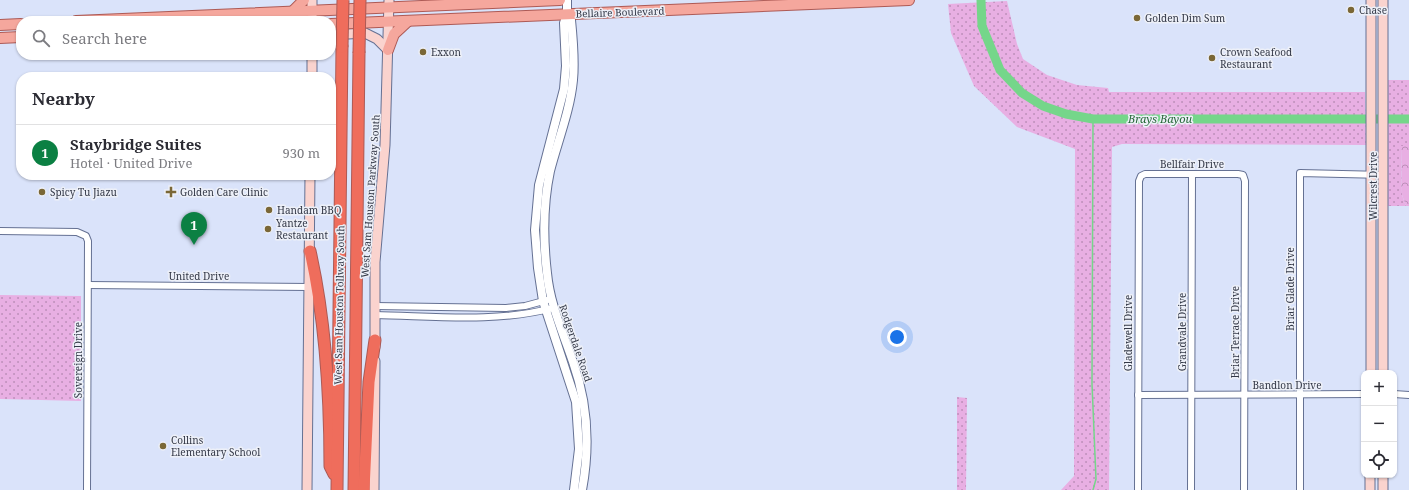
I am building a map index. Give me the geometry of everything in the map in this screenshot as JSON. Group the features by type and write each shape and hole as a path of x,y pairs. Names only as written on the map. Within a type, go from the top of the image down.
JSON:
{"highway":[{"name":"West Sam Houston Tollway South","path":"337,485 343,0"},
{"name":"West Sam Houston Tollway South","path":"354,490 360,0"},
{"path":"310,251 316,276 327,360 330,466 337,485"},
{"path":"364,490 368,382 374,340"}],"main road":[{"path":"294,11 304,0"},
{"path":"312,0 312,16"},
{"path":"400,0 412,6"},
{"path":"244,16 294,11 312,16 389,4 412,6 560,0"},
{"name":"Bellaire Boulevard","path":"336,24 567,14 789,2 909,0"},
{"name":"Wilcrest Drive","path":"1371,0 1371,370"},
{"name":"Wilcrest Drive","path":"1383,0 1383,370"},
{"name":"West Sam Houston Parkway South","path":"374,490 375,262 385,146 389,4"},
{"path":"336,35 365,33 377,39 388,50 396,32 408,21"},
{"path":"0,24 16,24"},
{"path":"0,38 16,37"},
{"path":"312,60 312,72"},
{"path":"307,490 310,180"},
{"path":"1371,319 1383,320"},
{"path":"1370,478 1370,490"},
{"path":"1383,478 1383,490"}],"street":[{"name":"Rodgerdale Road","path":"567,0 567,14 564,23 566,79 565,104 536,216 535,246 549,309 582,420 582,490"},
{"name":"Briar Glade Drive","path":"1300,490 1300,173 1384,175"},
{"name":"Bellfair Drive","path":"1141,176 1145,174 1238,174 1243,176"},
{"name":"Grandvale Drive","path":"1191,490 1192,174"},
{"name":"Gladewell Drive","path":"1138,490 1139,189 1141,176"},
{"name":"Briar Terrace Drive","path":"1243,176 1245,181 1244,490"},
{"name":"Sovereign Drive","path":"0,231 82,233 86,236 88,241 87,490"},
{"name":"United Drive","path":"88,285 309,287"},
{"path":"375,311 512,308 547,300"},
{"path":"466,308 466,316"},
{"path":"375,311 466,316 513,316 549,309"},
{"name":"Bandlon Drive","path":"1138,394 1361,394"},
{"path":"1397,394 1409,394"},
{"name":"Rodgerdale Road","path":"574,490 583,449"}],"green space":[{"path":"1007,1 1017,44 1023,59 1047,75 1077,85 1108,88 1109,92 1365,92 1366,145 1122,144 1112,147 1109,490 1061,490 1074,476 1075,149 1017,127 974,86 951,33 948,4"},
{"path":"1387,80 1409,80 1409,146 1401,147 1402,195 1406,206 1388,206"},
{"path":"1401,146 1409,146 1409,206 1406,206 1402,195"},
{"path":"0,295 81,296 81,401 0,399"},
{"path":"957,397 967,398 966,490 957,490"}],"waterway":[{"name":"Brays Bayou","path":"981,0 982,26 1000,70 1022,93 1043,106 1066,114 1093,119 1409,119"},
{"path":"1093,119 1092,384 1096,479 1093,490"}],"place":[{"name":"Chase","path":"1351,10"},
{"name":"Golden Dim Sum","path":"1137,18"},
{"name":"Exxon","path":"423,52"},
{"name":"Crown Seafood Restaurant","path":"1212,58"},
{"name":"Spicy Tu Jiazu","path":"42,192"},
{"name":"Golden Care Clinic","path":"171,192"},
{"name":"Handam BBQ","path":"269,210"},
{"name":"Yantze Restaurant","path":"268,229"},
{"name":"Staybridge Suites","path":"194,245"},
{"name":"Collins Elementary School","path":"163,446"}]}
